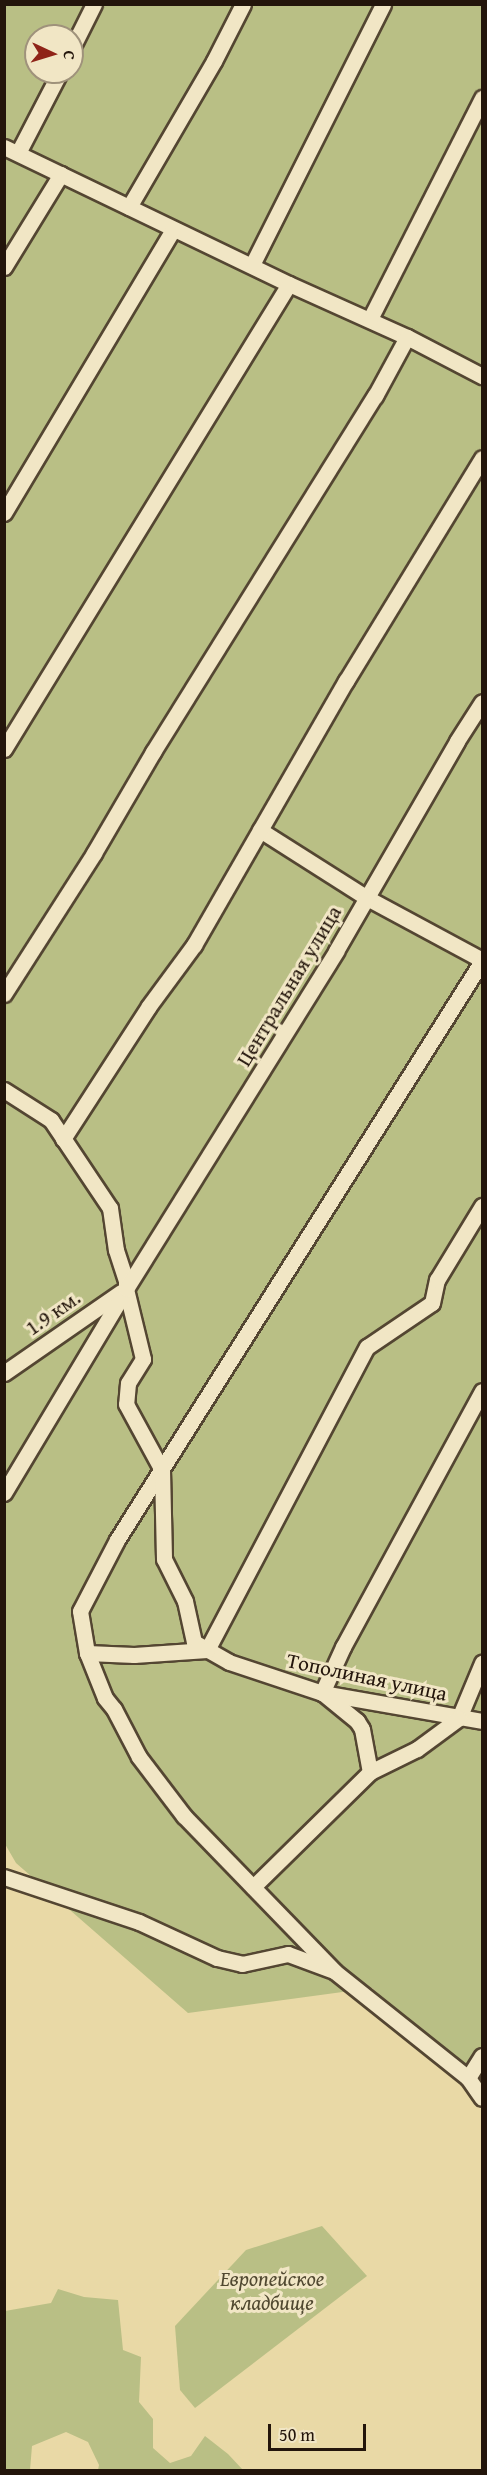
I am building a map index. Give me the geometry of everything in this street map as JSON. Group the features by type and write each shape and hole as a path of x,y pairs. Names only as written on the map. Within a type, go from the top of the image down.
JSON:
{"street":[{"path":"84,24 94,4"},
{"path":"129,207 214,61 243,4"},
{"path":"252,265 383,4"},
{"path":"52,84 11,150 289,284 407,337 483,376"},
{"path":"370,320 483,98"},
{"path":"4,267 61,174"},
{"path":"4,513 173,229"},
{"path":"4,748 289,284"},
{"path":"4,994 94,853 153,752 375,396 407,337"},
{"path":"63,1139 149,1006 194,945 346,681 483,458"},
{"name":"Центральная улица","path":"4,1493 126,1288 367,898 457,741 483,702"},
{"path":"260,830 367,898 483,960 117,1540 80,1611 87,1653 105,1698 114,1709 139,1757 184,1816 334,1971 468,2078 483,2098"},
{"name":"Тополиная улица","path":"4,1090 51,1120 110,1208 116,1250 126,1280 143,1359 128,1383 126,1404 162,1470 164,1558 185,1601 194,1642 255,1672 322,1693 483,1721"},
{"path":"87,1653 134,1655 207,1650 367,1347 432,1303 437,1280 483,1206"},
{"name":"1.9 км.","path":"4,1373 126,1288"},
{"path":"370,1772 362,1729 357,1721 322,1693 343,1647 483,1391"},
{"path":"253,1887 370,1772 417,1749 459,1718 483,1662"},
{"path":"4,1877 139,1922 217,1958 242,1964 288,1954 334,1971"},
{"path":"468,2078 483,2056"}],"green space":[{"path":"5,5 482,5 482,2096 372,1988 188,2013 16,1863 5,1844"},
{"name":"Европейское кладбище","path":"322,2226 367,2276 195,2408 180,2390 175,2326 246,2250"},
{"path":"58,2289 84,2297 118,2300 123,2350 141,2357 139,2402 153,2419 153,2448 170,2463 191,2456 205,2436 228,2454 243,2470 98,2470 99,2465 88,2442 66,2432 32,2446 30,2470 5,2470 5,2311 51,2303"}]}
